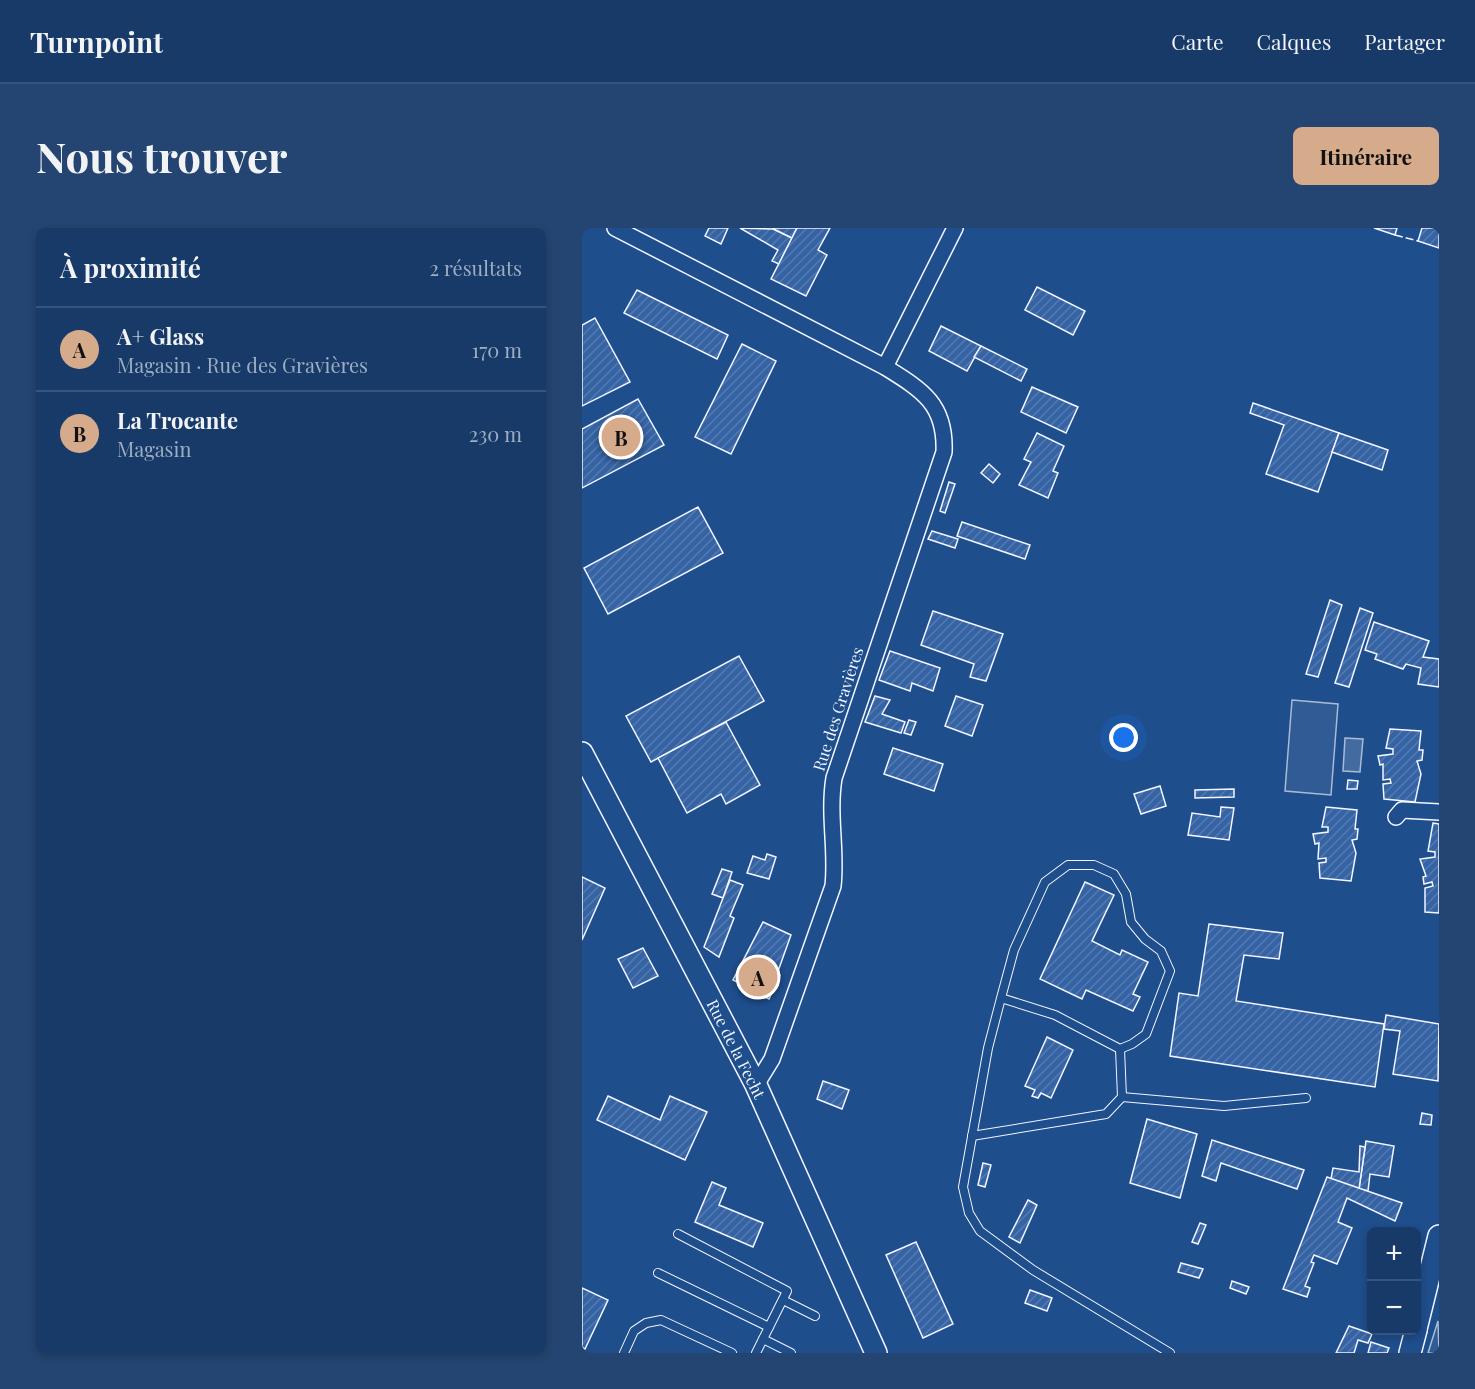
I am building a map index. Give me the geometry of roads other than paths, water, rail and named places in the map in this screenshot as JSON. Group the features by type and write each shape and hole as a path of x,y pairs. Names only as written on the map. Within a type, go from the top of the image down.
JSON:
{"street":[{"name":"Rue des Gravières","path":"615,228 885,367 916,386 935,406 945,430 944,452 834,778 830,819 835,869 831,894 772,1059 756,1085"},
{"path":"885,367 956,228"},
{"name":"Rue de la Fecht","path":"582,753 756,1085 876,1353"},
{"path":"1396,818 1402,810 1439,812"},
{"path":"1421,1320 1432,1298 1439,1236"},
{"path":"1410,1353 1415,1335"}],"lane":[{"path":"1001,998 1055,1015 1120,1048 1132,1044 1146,1034 1170,970 1161,951 1131,922 1125,894 1114,874 1094,865 1068,865 1045,882 1014,950 1001,998 988,1048 963,1187 969,1213 980,1231 1033,1270 1170,1353"},
{"path":"972,1136 1106,1114 1122,1097 1120,1048"},
{"path":"1122,1097 1224,1106 1306,1098"},
{"path":"678,1234 787,1291 756,1353"},
{"path":"658,1273 769,1327"},
{"path":"783,1300 815,1316"},
{"path":"624,1353 634,1331 646,1323 661,1320 732,1353"},
{"path":"763,1339 791,1353"}],"place":[{"name":"La Trocante","path":"621,437"},
{"name":"A+ Glass","path":"758,977"}]}
